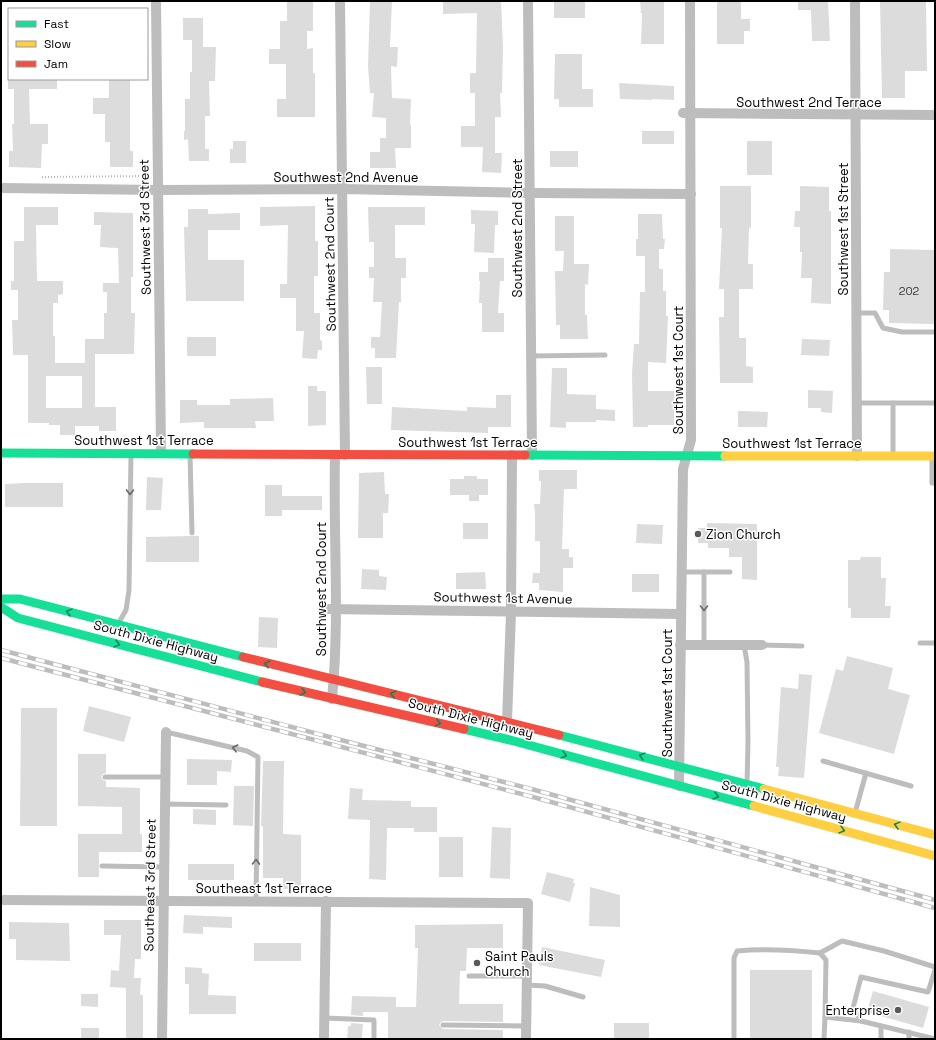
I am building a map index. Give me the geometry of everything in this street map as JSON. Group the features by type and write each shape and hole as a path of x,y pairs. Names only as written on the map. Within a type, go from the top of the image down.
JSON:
{"main road":[{"name":"Southwest 1st Terrace","path":"1,453 532,456 934,456"},
{"name":"South Dixie Highway","path":"1,599 20,599 229,654 507,721 935,835"},
{"name":"South Dixie Highway","path":"1,607 18,618 225,673 510,740 935,856"}],"street":[{"name":"Southwest 3rd Street","path":"156,1 161,453"},
{"name":"Southwest 2nd Court","path":"340,1 345,455"},
{"name":"Southwest 2nd Street","path":"528,1 532,456"},
{"name":"Southwest 1st Court","path":"679,786 683,468 691,440 691,194 687,114 690,1"},
{"name":"Southwest 1st Street","path":"855,1 857,456"},
{"name":"Southwest 2nd Terrace","path":"687,114 935,115"},
{"name":"Southwest 2nd Avenue","path":"1,188 158,190 342,189 530,193 691,194"},
{"name":"Southwest 2nd Court","path":"332,698 333,680 330,609 335,455"},
{"path":"507,721 511,612 512,455"},
{"name":"Southwest 1st Avenue","path":"330,609 680,614"},
{"path":"680,645 762,645"},
{"name":"Southeast 3rd Street","path":"162,1039 163,867 166,732"},
{"name":"Southeast 1st Terrace","path":"1,900 528,903 527,981"},
{"path":"324,1039 326,901"},
{"path":"526,1039 527,981"}],"lane":[{"path":"856,313 875,313 883,328 902,332 935,332"},
{"path":"530,356 605,356"},
{"path":"857,403 935,403"},
{"path":"893,403 893,456"},
{"path":"118,625 126,610 129,590 131,453"},
{"path":"190,453 192,533"},
{"path":"934,456 932,483 935,483"},
{"path":"681,572 730,572"},
{"path":"704,572 704,645"},
{"path":"920,643 935,643"},
{"path":"744,645 747,662 747,784"},
{"path":"762,645 802,646"},
{"path":"166,732 247,751 258,757 256,901"},
{"path":"823,761 911,786"},
{"path":"855,814 866,773"},
{"path":"105,777 165,777"},
{"path":"164,804 226,805"},
{"path":"102,866 163,867"},
{"path":"734,1039 734,958 737,951 787,950 820,953 842,941 884,951 935,969 928,992 861,977 853,1008 861,1021"},
{"path":"820,953 826,960 824,1039"},
{"path":"469,976 527,981 583,997"},
{"path":"825,1017 861,1021 935,1038"},
{"path":"324,1018 374,1020 374,1039"},
{"path":"443,1025 526,1026"},
{"path":"881,1026 881,1039"},
{"path":"909,1032 909,1039"}],"path":[{"path":"39,177 146,176"}],"building":[{"path":"287,1 313,1 313,31 307,31 307,49 313,48 313,73 315,73 315,117 277,117 277,99 286,99 286,64 269,64 269,49 280,49 280,21 287,21"},
{"path":"370,1 392,1 390,47 398,47 397,67 391,66 392,98 411,99 411,148 395,148 396,168 370,168 370,152 380,152 380,138 386,138 386,118 372,117 374,93 370,93 368,66"},
{"path":"443,1 501,1 503,47 502,93 500,93 501,117 495,117 495,153 502,153 501,173 482,172 483,147 461,147 461,126 475,126 475,93 470,93 470,73 476,73 477,13 443,14"},
{"path":"554,1 585,1 585,18 554,18"},
{"path":"640,1 664,1 664,44 641,44 642,13"},
{"path":"717,1 741,1 741,19 750,19 750,31 744,31 744,44 717,44"},
{"path":"798,1 828,1 830,41 812,41 811,10 798,10"},
{"path":"880,1 926,1 927,71 905,71 905,98 882,98"},
{"path":"183,18 203,18 203,47 216,47 215,81 209,81 210,116 205,116 205,149 209,149 209,161 189,161 188,139 184,140 185,99 190,99 192,40 183,40"},
{"path":"555,54 582,54 582,89 593,89 593,107 559,107 559,99 554,99"},
{"path":"8,80 57,80 57,89 29,89 30,124 48,124 48,144 42,144 41,168 9,167 9,151 13,151 12,124 14,124 14,89 8,89"},
{"path":"109,80 130,80 130,151 133,151 133,167 110,167 110,142 105,142 105,114 93,114 93,98 109,98"},
{"path":"619,83 674,86 674,100 620,99"},
{"path":"642,131 674,131 674,144 642,144"},
{"path":"233,141 246,141 246,163 230,163 230,149 233,149"},
{"path":"747,141 772,141 772,175 747,175"},
{"path":"550,151 578,151 578,167 550,167"},
{"path":"720,186 751,186 751,228 749,228 748,264 753,264 753,289 739,289 739,338 746,338 746,366 753,367 753,383 720,383 719,317 724,317 724,289 719,289 722,228 720,228"},
{"path":"800,186 829,187 829,211 831,211 831,304 811,303 812,278 801,278 802,252 800,252 800,227 794,227 795,211 800,211"},
{"path":"315,206 315,241 318,241 318,276 314,276 314,313 320,313 320,340 322,341 322,350 318,350 317,359 302,358 304,331 296,331 296,298 280,298 280,284 287,284 288,225 260,226 260,207"},
{"path":"24,207 58,207 58,225 36,225 37,281 63,281 63,294 58,295 58,303 53,303 55,363 85,363 85,339 104,339 104,313 107,313 107,292 103,292 103,283 119,283 118,248 100,247 101,225 94,225 94,212 133,213 133,277 131,277 131,313 135,313 134,354 95,354 95,407 116,407 116,431 99,431 99,426 75,426 75,435 60,435 60,425 49,425 49,423 28,423 28,355 13,355 12,320 18,320 18,290 11,290 11,281 14,281 14,241 24,241","holes":["46,376 82,376 82,408 46,408"]},
{"path":"368,207 425,207 425,225 395,225 395,258 406,258 406,278 401,278 401,302 399,302 396,358 375,358 375,348 371,348 371,337 380,337 382,302 373,302 374,278 369,278 369,267 374,267 374,242 369,242"},
{"path":"188,209 208,209 208,214 240,213 240,230 208,230 208,260 244,260 244,301 186,301 184,227 188,227"},
{"path":"471,210 498,211 498,225 495,225 494,253 474,252 475,224 471,224"},
{"path":"638,214 662,214 663,239 665,239 664,249 659,249 659,269 663,269 663,291 666,291 666,316 668,316 666,363 648,362 648,391 674,391 674,425 648,425 648,427 633,427 632,373 634,344 639,344 640,292 645,292 645,256 636,256"},
{"path":"555,216 574,216 574,264 589,264 588,285 585,284 585,315 587,315 588,339 560,339 560,325 556,325 555,271 563,271 564,251 555,251"},
{"path":"890,249 935,250 935,324 889,323 889,310 883,310 884,272 890,272"},
{"path":"488,258 504,258 504,281 500,281 498,313 504,313 504,332 482,332 482,303 479,303 479,272 488,272"},
{"path":"187,337 216,337 216,356 187,356"},
{"path":"802,339 830,340 829,356 801,355"},
{"path":"366,367 382,367 382,404 367,404"},
{"path":"552,368 567,368 567,394 596,395 596,409 615,410 615,421 596,420 596,422 566,422 566,428 550,427"},
{"path":"308,386 317,386 317,391 326,391 326,425 308,426"},
{"path":"808,390 833,391 832,413 821,412 821,408 808,408"},
{"path":"496,395 511,395 511,427 488,427 488,433 391,430 392,407 467,411 467,407 496,408"},
{"path":"273,398 274,421 255,421 256,428 204,428 204,422 180,423 180,400 197,400 197,405 230,405 230,399"},
{"path":"738,411 768,412 767,427 738,427"},
{"path":"539,470 577,470 577,489 564,489 562,549 569,549 569,557 573,557 573,568 563,568 563,592 539,590 539,583 532,583 533,573 540,573 540,541 535,541 534,504 540,504 541,481 539,481"},
{"path":"384,472 385,494 389,494 388,513 383,513 383,538 358,538 359,473"},
{"path":"464,476 477,476 477,479 488,479 488,495 479,495 479,501 469,501 469,495 450,495 450,479 464,479"},
{"path":"147,477 163,478 161,510 146,510"},
{"path":"63,483 63,507 5,507 5,484"},
{"path":"265,485 282,485 282,496 322,496 322,510 282,510 282,516 265,516"},
{"path":"463,523 488,523 488,539 463,539"},
{"path":"707,523 757,524 757,580 742,579 742,557 729,557 729,548 708,548 708,543 698,543 698,528 707,528"},
{"path":"637,524 663,525 662,544 636,543"},
{"path":"199,536 199,562 146,562 146,537"},
{"path":"861,557 881,557 881,578 886,578 885,606 891,606 890,618 851,618 851,608 848,608 848,560 860,560"},
{"path":"362,569 379,570 379,576 387,577 386,590 361,589"},
{"path":"485,572 486,589 456,589 456,573"},
{"path":"632,574 659,574 659,592 632,592"},
{"path":"259,617 278,618 277,648 258,647"},
{"path":"847,656 893,668 888,689 910,695 894,754 819,733 836,669 843,671"},
{"path":"799,674 812,675 804,778 778,776 779,767 776,767 781,687 798,689"},
{"path":"89,706 131,717 124,742 83,731"},
{"path":"21,708 57,708 57,826 20,826"},
{"path":"78,754 106,754 106,773 101,777 106,781 106,787 140,788 140,834 142,834 142,852 99,852 99,877 78,877 78,834 122,834 122,807 78,806"},
{"path":"187,759 232,760 231,772 217,771 217,785 187,785"},
{"path":"263,761 284,761 283,834 301,835 301,889 283,889 283,878 263,878 263,826 261,826"},
{"path":"234,786 254,786 253,826 233,825"},
{"path":"350,788 363,789 362,800 411,801 411,807 437,807 437,832 414,832 414,828 387,828 386,880 369,879 370,820 348,819"},
{"path":"193,809 216,810 216,825 193,824"},
{"path":"492,827 511,828 510,879 490,878"},
{"path":"439,837 463,837 463,877 439,877"},
{"path":"188,864 234,864 234,880 188,880"},
{"path":"547,872 574,879 573,883 575,883 570,902 541,894"},
{"path":"590,887 620,895 620,927 589,926"},
{"path":"184,915 232,917 232,928 203,927 203,934 183,933"},
{"path":"104,920 141,920 141,959 135,959 134,978 141,978 140,995 143,995 143,1039 126,1039 126,988 110,987 111,970 119,971 121,935 104,935"},
{"path":"9,922 69,923 70,961 16,960 16,939 9,939"},
{"path":"503,924 503,948 467,948 466,971 460,971 459,1004 503,1004 503,1022 443,1021 439,1025 443,1029 503,1030 503,1039 388,1039 388,1012 363,1012 363,1016 351,1015 352,996 396,997 396,1007 416,1007 418,948 415,948 415,925"},
{"path":"254,943 301,943 301,961 254,961"},
{"path":"542,947 605,960 601,977 539,965"},
{"path":"185,967 202,968 202,973 209,974 208,995 236,996 236,1014 189,1014 189,984 185,984"},
{"path":"750,970 812,970 812,1039 750,1039"},
{"name":"Enterprise","path":"873,991 929,1007 923,1028 867,1012"},
{"path":"81,994 98,994 98,1007 81,1006"},
{"path":"351,1023 363,1024 362,1039 347,1039 348,1026 351,1026"},
{"path":"614,1023 649,1023 649,1039 614,1039"},
{"path":"81,1028 99,1028 99,1039 81,1039"}],"railway":[{"path":"1,650 535,790 935,900"},
{"path":"1,658 533,797 935,908"}],"traffic: fast":[{"path":"1,453 193,454"},
{"path":"525,455 725,456"},
{"path":"1,599 20,599 243,657"},
{"path":"1,607 18,618 262,682"},
{"path":"464,729 754,806"},
{"path":"559,735 764,789"}],"traffic: slow":[{"path":"725,456 935,456"},
{"path":"764,789 935,835"},
{"path":"754,806 935,856"}],"traffic: jam":[{"path":"193,454 525,455"},
{"path":"243,657 559,735"},
{"path":"262,682 464,729"}],"place":[{"name":"Zion Church","path":"698,534"},
{"name":"Saint Pauls Church","path":"477,963"},
{"name":"Enterprise","path":"898,1010"}]}
